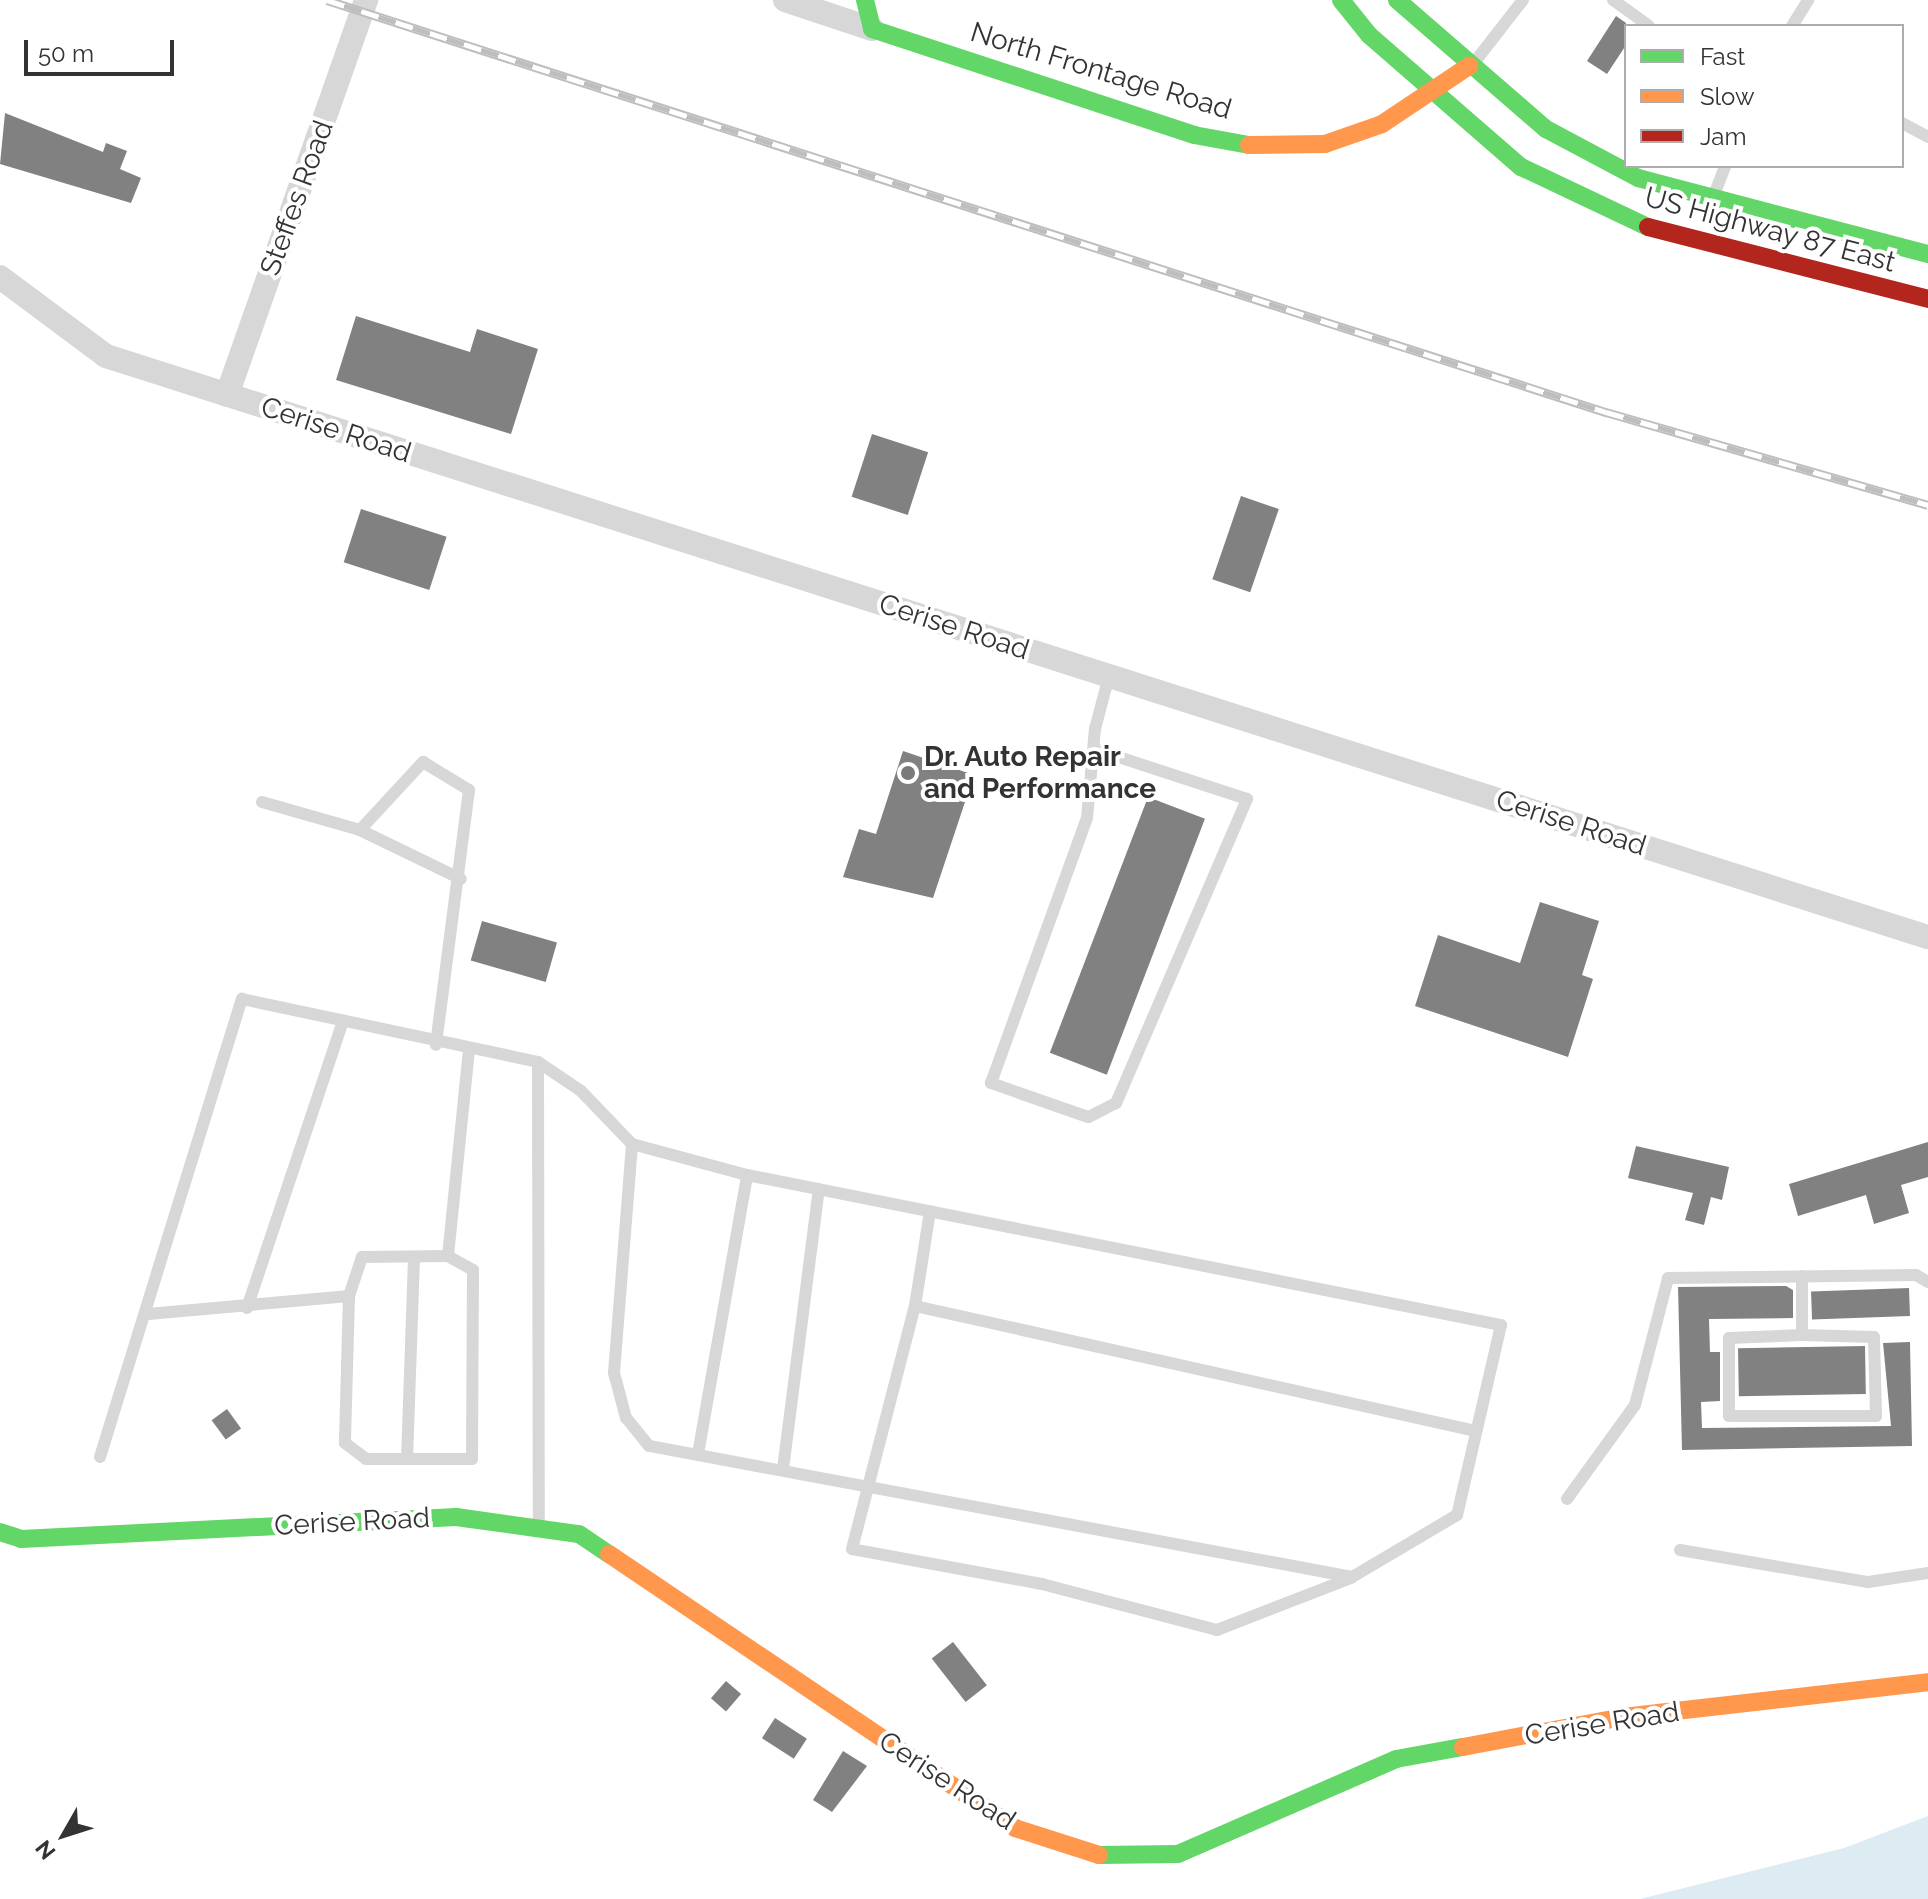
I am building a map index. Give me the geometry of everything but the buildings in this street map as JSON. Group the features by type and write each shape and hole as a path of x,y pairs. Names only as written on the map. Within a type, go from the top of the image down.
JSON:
{"main road":[{"path":"865,0 872,29"},
{"name":"US Highway 87 East","path":"1341,0 1430,92 1521,167 1621,220 1928,299"},
{"name":"US Highway 87 East","path":"1397,0 1469,66 1546,129 1638,178 1712,201 1928,254"},
{"name":"North Frontage Road","path":"872,29 1194,135 1265,148 1325,144 1382,124 1469,66"},
{"name":"Cerise Road","path":"0,1532 21,1539 456,1517 579,1534 1015,1828 1096,1855 1178,1854 1396,1759 1623,1717 1928,1682"}],"street":[{"name":"Steffes Road","path":"227,395 366,0"},
{"path":"785,0 872,29"},
{"name":"Cerise Road","path":"0,277 106,356 1928,937"}],"lane":[{"path":"1469,66 1523,0"},
{"path":"1613,0 1646,24"},
{"path":"1793,24 1808,0"},
{"path":"1904,124 1928,137"},
{"path":"1712,201 1724,168"},
{"path":"1094,749 1247,799 1116,1103 1088,1117 991,1083 1087,818 1094,749 1109,676"},
{"path":"360,830 423,762 469,790 461,879 436,1045"},
{"path":"262,802 360,830 461,879"},
{"path":"100,1457 148,1314 242,999 436,1045 538,1062 581,1091 632,1144 747,1175 930,1211 1501,1325 1457,1515 1352,1577 1217,1630 1042,1584 852,1549 915,1306 930,1211"},
{"path":"247,1308 343,1021"},
{"path":"448,1256 469,1051"},
{"path":"538,1062 540,1529"},
{"path":"632,1144 614,1373 626,1418 649,1446 871,1484 1352,1577"},
{"path":"698,1454 747,1175"},
{"path":"783,1469 819,1189"},
{"path":"448,1256 473,1270 472,1459 366,1459 345,1443 349,1296 362,1257 448,1256"},
{"path":"407,1459 414,1258"},
{"path":"1567,1499 1635,1405 1668,1278 1916,1275 1928,1282"},
{"path":"1802,1276 1802,1335"},
{"path":"148,1314 247,1308 349,1296"},
{"path":"915,1306 1476,1431"},
{"path":"1802,1335 1874,1337 1876,1416 1729,1416 1729,1338 1802,1335"},
{"path":"1680,1550 1868,1582 1928,1573"}],"shaded area":[{"path":"1928,1816 1928,1899 1640,1899 1844,1848"}],"railway":[{"path":"327,0 1606,412 1928,505"}],"traffic: fast":[{"path":"865,0 872,29 1194,135 1249,145"},
{"path":"1341,0 1369,35 1521,167 1648,227"},
{"path":"1397,0 1546,129 1638,178 1928,254"},
{"path":"0,1532 21,1539 456,1517 579,1534 609,1554"},
{"path":"1099,1855 1178,1854 1396,1759 1463,1747"}],"traffic: slow":[{"path":"1249,145 1325,144 1382,124 1469,66"},
{"path":"609,1554 1015,1828 1099,1855"},
{"path":"1463,1747 1623,1717 1928,1682"}],"traffic: jam":[{"path":"1648,227 1928,299"}],"place":[{"name":"Dr. Auto Repair and Performance","path":"908,773"}]}
